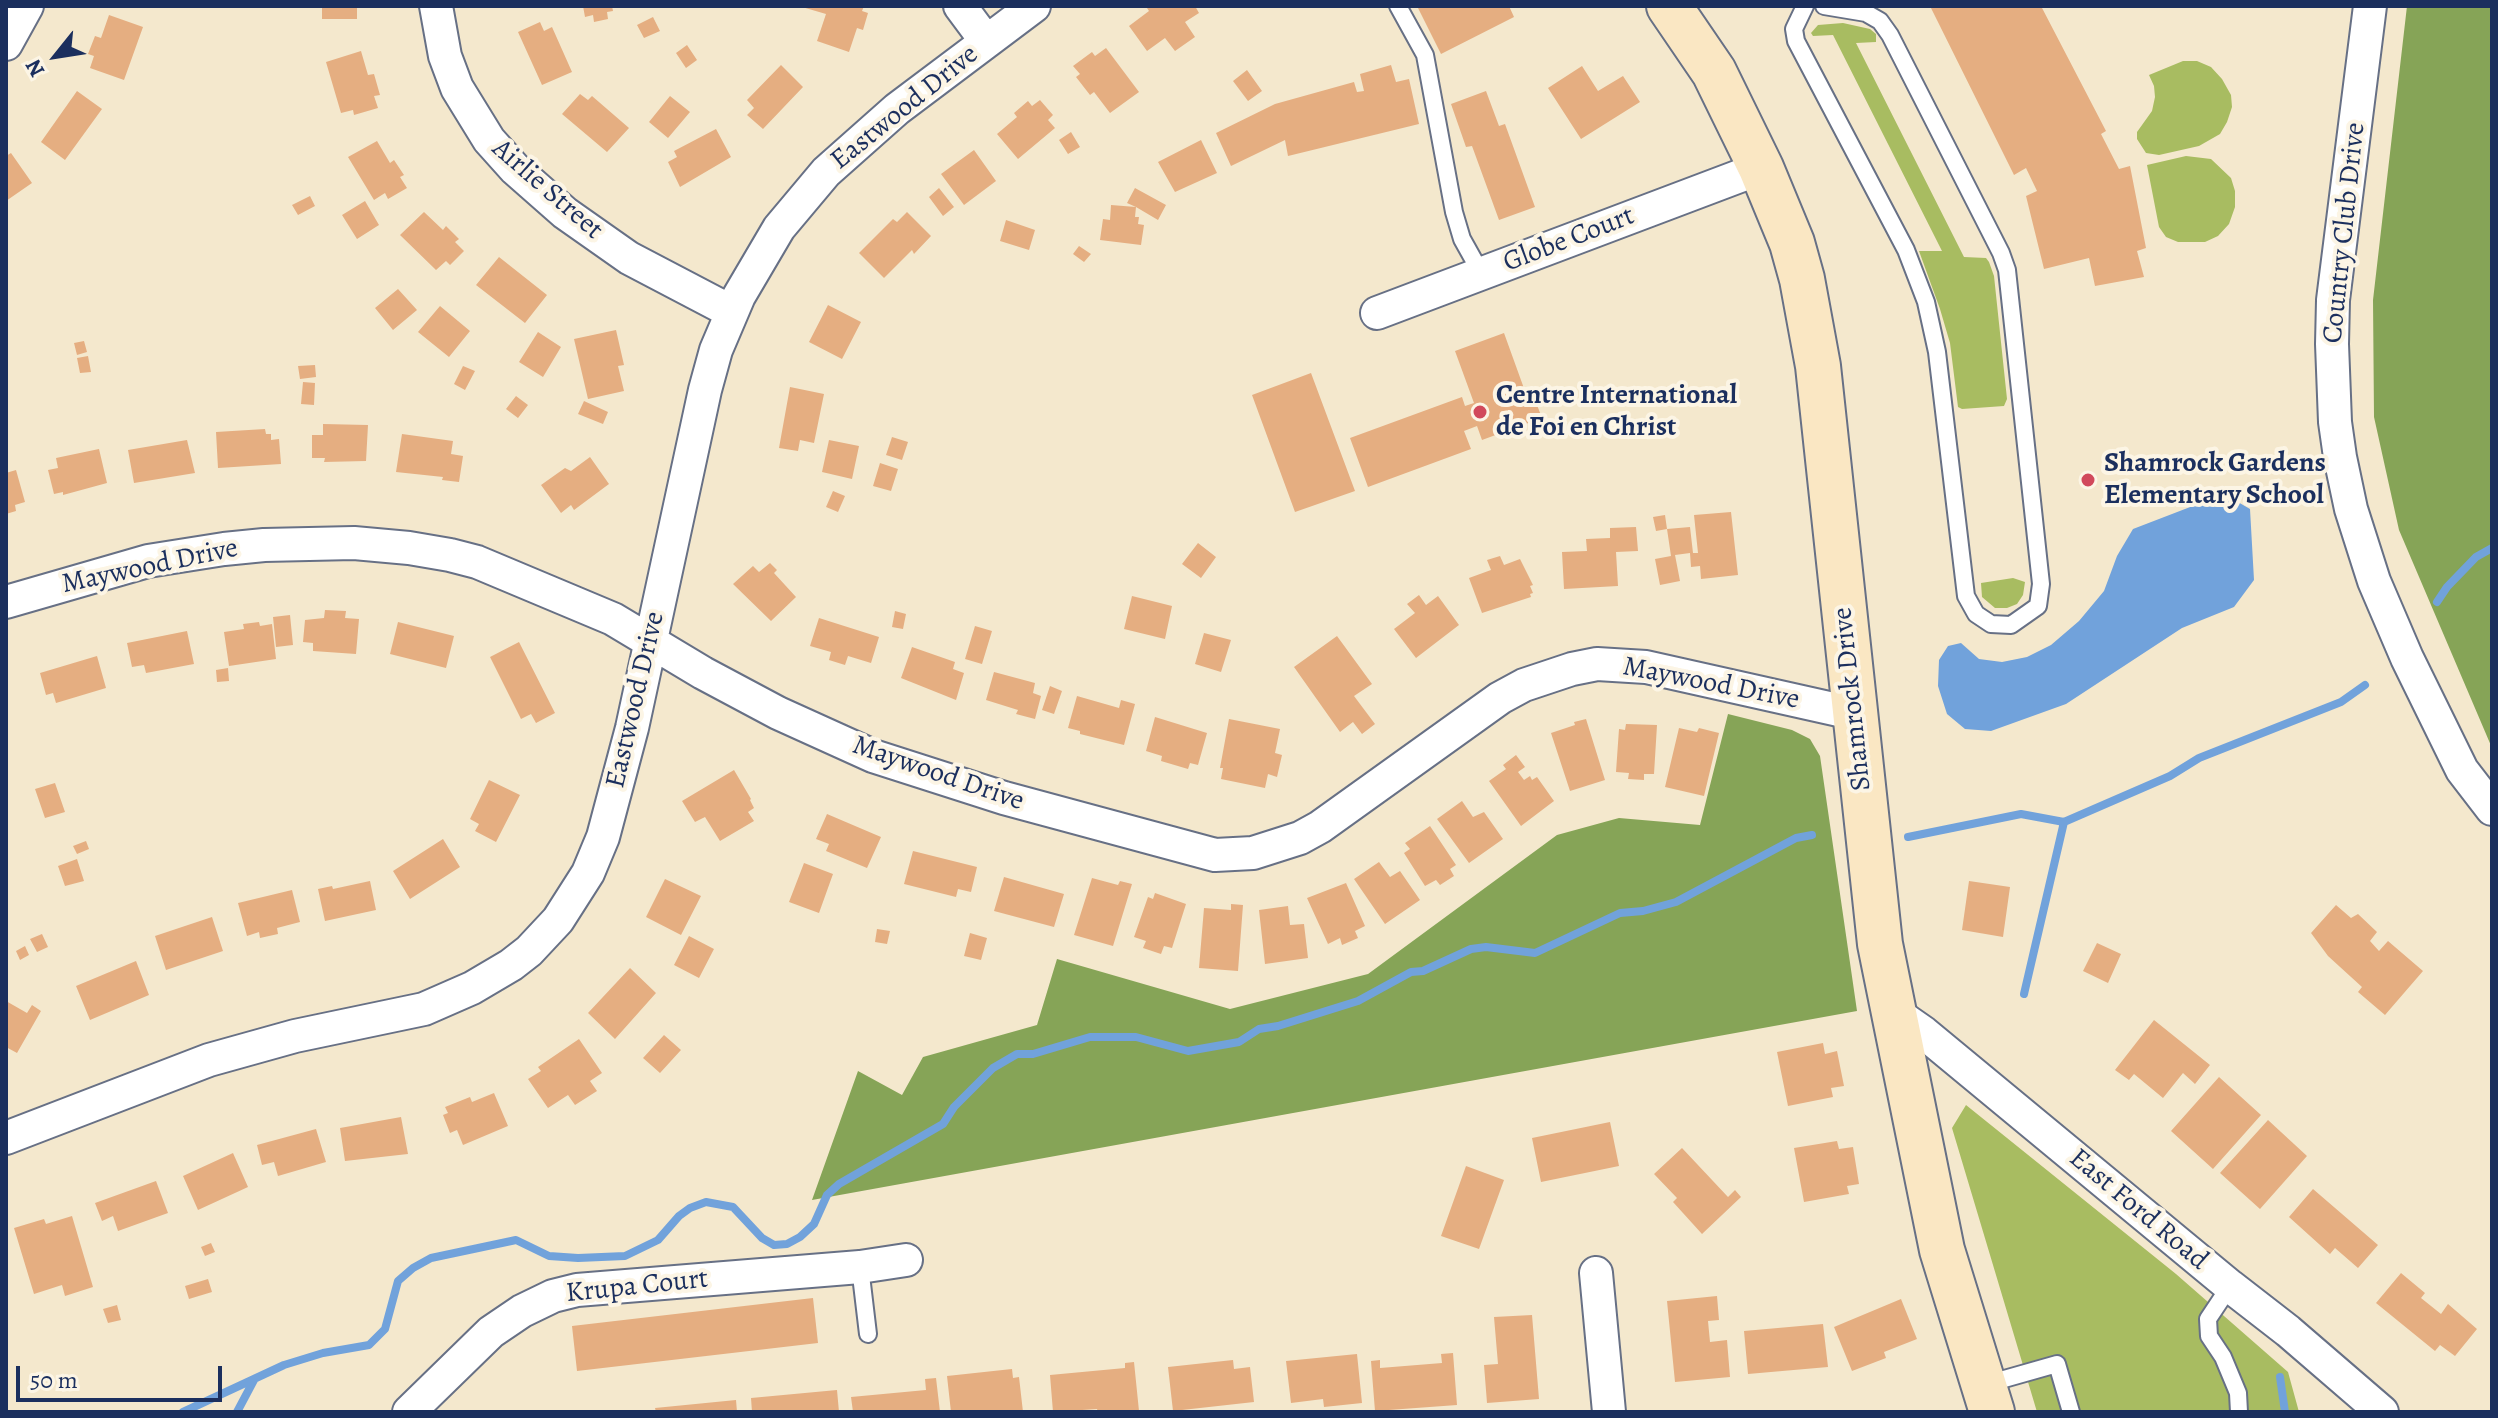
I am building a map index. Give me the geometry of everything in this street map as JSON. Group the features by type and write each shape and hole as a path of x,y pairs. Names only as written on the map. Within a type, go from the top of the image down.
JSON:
{"street":[{"path":"6,44 27,6"},
{"name":"Airlie Street","path":"436,6 445,56 457,88 489,140 515,169 565,213 629,258 732,312"},
{"path":"960,6 986,41"},
{"name":"Eastwood Drive","path":"6,1138 209,1060 295,1036 424,1009 472,988 529,951 558,920 588,873 603,837 632,728 705,390 716,350 732,312 779,228 826,172 897,109 1034,6"},
{"name":"Shamrock Drive","path":"1669,6 1714,72 1761,168 1792,243 1814,340 1876,913 1891,1010 1942,1250 1987,1398"},
{"name":"Country Club Drive","path":"2370,6 2333,300 2334,391 2340,457 2351,509 2374,581 2407,658 2462,770 2492,809"},
{"name":"Globe Court","path":"1377,313 1761,168"},
{"name":"Maywood Drive","path":"6,602 148,561 264,545 354,543 409,548 477,562 613,619 778,713 873,756 1004,798 1215,855 1253,853 1300,838 1320,827 1500,698 1524,685 1572,669 1597,664 1646,667 1856,714"},
{"name":"East Ford Road","path":"1891,1010 1932,1039 2382,1412"},
{"name":"Krupa Court","path":"409,1412 491,1332 522,1311 553,1296 577,1290 860,1267 906,1260"},
{"path":"1596,1273 1609,1412"}],"lane":[{"path":"1398,6 1425,55 1454,212 1462,239 1481,273"},
{"path":"1805,6 1794,29 1796,41 1906,250 1926,302 1937,352 1966,596 1976,614 1991,624 2011,625 2038,606 2041,584 2007,270 1890,35 1880,21 1866,13 1824,6"},
{"path":"860,1267 868,1334"},
{"path":"2230,1286 2208,1319 2209,1336 2223,1357 2238,1393 2239,1412"},
{"path":"1987,1398 2057,1364 2071,1412"}],"green space":[{"path":"2407,6 2492,6 2492,748 2399,530 2374,417 2373,300"},
{"path":"1843,23 1870,29 1876,34 1876,42 1856,43 1964,257 1986,258 1989,262 1994,276 2007,399 2004,406 1958,407 1950,343 1919,251 1942,251 1833,35 1813,36 1811,33 1818,25"},
{"path":"2183,61 2197,61 2211,67 2222,79 2231,95 2232,107 2227,122 2220,134 2199,146 2159,155 2146,153 2137,139 2137,132 2152,111 2155,97 2149,75"},
{"path":"2186,156 2211,159 2231,178 2235,191 2235,207 2229,224 2218,236 2205,242 2178,242 2166,237 2159,227 2147,165"},
{"path":"2013,578 2025,582 2023,595 2017,604 1995,608 1982,597 1981,583"},
{"path":"1728,714 1792,730 1810,739 1820,756 1857,1011 812,1200 858,1071 902,1095 923,1057 1037,1025 1057,959 1230,1009 1368,974 1557,835 1619,818 1700,825"},
{"path":"1966,1105 2176,1274 2288,1372 2299,1412 2037,1412 1952,1128"}],"water":[{"path":"2224,494 2250,509 2254,580 2234,607 2182,628 2066,704 1991,731 1965,729 1947,714 1938,686 1939,660 1948,646 1961,643 1979,659 2002,662 2027,657 2051,645 2079,621 2104,591 2117,556 2133,529"}],"building":[{"path":"322,6 357,6 357,19 322,19"},
{"path":"583,6 612,6 613,11 607,12 608,19 594,22 593,15 585,17"},
{"path":"864,6 862,11 868,13 863,30 857,28 849,52 817,41 826,14 802,7"},
{"path":"1149,6 1195,6 1199,13 1185,22 1195,37 1175,51 1165,38 1147,51 1129,26 1149,11"},
{"path":"1417,6 1509,6 1514,17 1441,54"},
{"path":"1930,6 2041,6 2106,131 2101,134 2119,169 2130,166 2146,248 2137,251 2144,277 2095,286 2089,258 2044,269 2026,196 2037,191 2026,168 2014,175"},
{"path":"109,15 143,27 124,80 90,68 94,56 88,54 95,36 101,38"},
{"path":"653,17 660,31 644,38 637,25"},
{"path":"540,22 544,31 552,27 572,72 542,85 518,32"},
{"path":"687,45 697,60 686,68 676,53"},
{"path":"1106,48 1139,92 1110,113 1094,92 1090,95 1076,77 1080,74 1073,66 1092,52 1095,56"},
{"path":"361,51 368,75 374,74 380,95 374,96 378,108 354,115 353,110 341,113 326,62"},
{"path":"781,65 803,87 763,129 747,115 754,108 747,100"},
{"path":"1391,65 1396,82 1409,79 1419,124 1288,156 1285,140 1231,166 1216,133 1275,104 1354,82 1357,92 1364,91 1360,74"},
{"path":"1582,66 1598,91 1623,76 1640,102 1581,139 1548,88"},
{"path":"1247,70 1262,91 1248,101 1233,81"},
{"path":"77,91 102,109 65,160 41,142"},
{"path":"1486,91 1499,126 1505,124 1535,207 1499,220 1472,146 1466,147 1451,104"},
{"path":"580,94 588,100 592,96 629,128 607,152 562,114"},
{"path":"670,96 690,112 668,138 649,122"},
{"path":"1040,100 1053,115 1048,120 1055,128 1018,159 997,134 1017,117 1014,113 1028,101 1032,106"},
{"path":"716,129 731,157 680,187 668,162 677,157 674,151"},
{"path":"1071,132 1080,147 1068,154 1059,140"},
{"path":"1201,140 1217,173 1175,192 1158,162"},
{"path":"377,141 390,163 394,160 404,175 400,177 407,188 388,199 385,193 374,200 348,157"},
{"path":"974,150 996,181 964,205 941,174"},
{"path":"11,153 32,183 6,201 6,156"},
{"path":"939,188 954,207 943,216 929,197"},
{"path":"1135,188 1166,205 1158,220 1127,203"},
{"path":"310,196 315,206 298,215 292,205"},
{"path":"365,201 379,225 357,239 342,215"},
{"path":"1111,205 1136,207 1138,224 1144,225 1141,245 1100,240 1103,219 1110,220"},
{"path":"424,212 443,230 446,226 459,239 455,242 464,251 450,265 446,261 436,270 400,235"},
{"path":"907,212 931,236 884,278 859,253 893,219 897,222"},
{"path":"1006,220 1035,230 1029,250 1000,241"},
{"path":"1079,246 1091,254 1084,262 1073,254"},
{"path":"499,257 547,295 525,323 476,285"},
{"path":"398,289 417,310 393,330 375,308"},
{"path":"828,305 861,322 842,359 809,342"},
{"path":"440,306 470,331 449,357 418,332"},
{"path":"616,330 624,365 618,366 624,391 588,399 574,339"},
{"path":"538,332 561,347 543,377 519,362"},
{"name":"Centre International de Foi en Christ","path":"1504,333 1526,394 1532,392 1542,418 1482,440 1477,426 1464,431 1471,449 1368,487 1350,438 1462,397 1465,406 1474,403 1455,351"},
{"path":"84,341 87,352 77,355 74,343"},
{"path":"88,356 91,372 80,373 77,358"},
{"path":"315,365 316,377 300,379 298,366"},
{"path":"463,366 475,371 465,390 454,384"},
{"path":"1311,373 1355,491 1295,512 1252,395"},
{"path":"303,382 315,383 314,405 301,404"},
{"path":"790,387 824,394 814,443 800,440 798,451 779,448"},
{"path":"516,396 528,405 518,418 506,409"},
{"path":"584,401 608,412 603,424 578,414"},
{"path":"323,424 368,425 366,461 324,462 325,458 312,458 312,435 323,435"},
{"path":"265,429 266,434 271,434 271,440 279,439 281,464 218,468 216,432"},
{"path":"402,434 453,441 451,454 463,456 459,482 442,480 443,477 396,472"},
{"path":"892,437 908,442 902,460 886,455"},
{"path":"187,440 195,473 134,483 128,450"},
{"path":"829,440 859,446 852,479 822,472"},
{"path":"99,449 107,483 63,495 63,492 54,494 48,470 58,468 56,458"},
{"path":"590,457 609,484 574,510 571,505 561,513 541,485 565,468 571,471"},
{"path":"880,463 898,469 891,491 873,486"},
{"path":"16,470 25,502 15,505 16,511 6,514 6,473"},
{"path":"833,491 845,496 838,512 826,507"},
{"path":"1731,512 1738,575 1701,579 1700,566 1691,567 1690,553 1675,555 1680,581 1660,585 1655,559 1671,556 1667,529 1690,527 1693,553 1698,553 1694,515"},
{"path":"1665,515 1667,529 1656,531 1653,517"},
{"path":"1636,527 1638,551 1616,552 1618,586 1564,589 1562,552 1587,551 1586,539 1610,538 1610,528"},
{"path":"1198,543 1216,557 1201,578 1182,564"},
{"path":"1500,556 1504,565 1520,559 1533,585 1530,586 1533,593 1531,597 1482,613 1469,578 1491,570 1487,560"},
{"path":"770,563 777,570 774,573 796,597 771,621 733,584 753,566 759,572"},
{"path":"1419,595 1426,605 1438,596 1459,625 1416,658 1394,629 1415,613 1407,604"},
{"path":"1132,596 1172,606 1165,639 1124,629"},
{"path":"325,610 346,611 345,618 359,619 356,654 313,651 313,643 303,642 305,620 324,618"},
{"path":"895,611 906,614 903,629 892,627"},
{"path":"290,615 293,645 276,647 273,617"},
{"path":"819,618 879,637 871,663 848,656 845,665 829,660 831,652 810,646"},
{"path":"259,622 260,626 272,624 276,659 229,666 224,632 244,629 243,624"},
{"path":"398,622 454,636 446,668 390,654"},
{"path":"975,626 992,631 982,664 965,659"},
{"path":"187,631 194,664 146,673 144,665 132,667 127,643"},
{"path":"1204,633 1231,640 1221,672 1195,664"},
{"path":"1337,636 1372,684 1354,696 1375,724 1362,734 1353,722 1340,732 1294,667"},
{"path":"519,642 555,713 536,723 531,714 521,719 490,657"},
{"path":"912,647 955,662 953,669 964,673 956,700 901,678"},
{"path":"97,656 106,688 56,703 53,693 46,695 40,673"},
{"path":"228,668 229,681 217,682 216,670"},
{"path":"994,672 1035,683 1033,693 1041,696 1035,719 986,700"},
{"path":"1050,686 1062,691 1054,714 1042,710"},
{"path":"1077,696 1119,708 1121,700 1135,704 1124,745 1068,728"},
{"path":"1155,717 1207,733 1198,765 1190,763 1188,769 1161,761 1162,756 1146,751"},
{"path":"1229,719 1280,729 1275,753 1282,755 1277,777 1268,774 1265,788 1221,779 1223,768 1220,768"},
{"path":"1586,719 1605,780 1570,791 1551,733"},
{"path":"1626,724 1657,725 1654,774 1644,774 1644,780 1628,779 1629,773 1616,772 1619,729 1625,730"},
{"path":"1679,728 1697,732 1699,728 1719,733 1704,796 1665,787"},
{"path":"1516,755 1525,767 1518,772 1524,780 1530,776 1532,780 1537,777 1554,801 1521,826 1489,781 1506,769 1503,765"},
{"path":"734,770 751,799 754,808 748,812 754,821 720,841 705,817 695,822 682,801"},
{"path":"489,780 520,795 496,842 475,831 479,824 470,819"},
{"path":"55,783 65,812 45,818 35,789"},
{"path":"1462,801 1473,817 1484,812 1503,839 1469,863 1437,819"},
{"path":"827,814 881,837 867,868 826,851 829,844 816,839"},
{"path":"1430,826 1456,865 1450,869 1454,876 1440,885 1436,880 1425,886 1404,853 1410,849 1405,843"},
{"path":"443,839 460,867 410,899 393,871"},
{"path":"86,841 89,849 77,854 73,846"},
{"path":"913,851 977,867 971,892 958,889 956,897 904,884"},
{"path":"77,859 84,881 65,886 58,866"},
{"path":"1379,862 1390,877 1400,871 1420,900 1385,924 1354,879"},
{"path":"804,863 833,874 819,913 789,902"},
{"path":"1004,877 1064,894 1054,927 994,911"},
{"path":"1092,878 1118,885 1120,881 1132,884 1113,946 1074,935"},
{"path":"665,879 701,896 681,935 646,917"},
{"path":"370,881 376,910 325,921 318,889"},
{"path":"1969,881 2010,887 2003,937 1962,930"},
{"path":"1346,883 1365,926 1355,931 1358,938 1342,945 1340,938 1328,944 1307,898"},
{"path":"292,890 300,922 277,928 278,934 260,938 259,932 247,936 238,903"},
{"path":"1155,893 1186,904 1172,948 1164,946 1161,954 1143,948 1146,941 1134,937 1148,897 1153,899"},
{"path":"1231,904 1243,905 1238,971 1199,968 1204,908 1231,910"},
{"path":"2336,905 2351,918 2358,914 2377,932 2370,941 2379,951 2388,941 2423,971 2385,1015 2358,992 2362,987 2328,956 2311,933"},
{"path":"1288,906 1290,925 1304,924 1308,958 1265,964 1259,910"},
{"path":"212,917 223,951 166,970 155,936"},
{"path":"877,929 890,931 887,944 875,942"},
{"path":"970,933 987,938 981,960 964,956"},
{"path":"42,934 48,947 37,952 30,939"},
{"path":"689,936 714,949 699,978 674,965"},
{"path":"2097,943 2121,954 2108,983 2083,971"},
{"path":"25,946 29,955 20,960 16,951"},
{"path":"136,961 149,995 90,1020 76,986"},
{"path":"630,968 656,993 615,1039 588,1013"},
{"path":"6,1001 27,1013 32,1005 41,1011 17,1053 6,1047"},
{"path":"2154,1020 2210,1065 2195,1084 2183,1073 2163,1098 2134,1074 2129,1080 2115,1070"},
{"path":"664,1035 681,1050 660,1073 643,1058"},
{"path":"579,1039 602,1073 590,1081 597,1091 575,1105 568,1095 548,1108 528,1079 541,1071 538,1067"},
{"path":"1823,1043 1825,1054 1837,1051 1844,1086 1831,1088 1833,1097 1788,1106 1777,1052"},
{"path":"2219,1077 2261,1115 2213,1169 2171,1131"},
{"path":"494,1093 508,1126 463,1145 457,1130 450,1133 443,1115 448,1113 445,1107 470,1097 472,1102"},
{"path":"401,1117 408,1154 345,1161 340,1128"},
{"path":"2268,1120 2307,1156 2260,1209 2220,1173"},
{"path":"1610,1122 1619,1166 1541,1182 1532,1138"},
{"path":"316,1129 326,1162 278,1176 274,1162 262,1165 257,1145"},
{"path":"1837,1141 1839,1149 1853,1147 1859,1184 1847,1186 1849,1194 1804,1202 1794,1148"},
{"path":"1682,1148 1728,1197 1735,1190 1741,1197 1702,1234 1673,1202 1677,1198 1654,1174"},
{"path":"233,1153 248,1187 198,1210 183,1176"},
{"path":"1466,1166 1504,1180 1479,1249 1441,1236"},
{"path":"156,1181 168,1213 118,1231 113,1216 102,1221 95,1203"},
{"path":"2313,1189 2378,1245 2358,1268 2335,1248 2330,1254 2289,1217"},
{"path":"72,1216 93,1287 65,1296 62,1285 34,1294 14,1228 44,1219 46,1224"},
{"path":"211,1243 215,1252 205,1256 201,1247"},
{"path":"2401,1273 2425,1293 2421,1298 2441,1314 2448,1304 2477,1329 2455,1356 2440,1345 2435,1351 2376,1303"},
{"path":"208,1279 212,1292 189,1299 185,1286"},
{"path":"1717,1296 1719,1320 1708,1321 1710,1342 1727,1340 1730,1377 1675,1382 1667,1301"},
{"path":"813,1298 818,1343 577,1371 572,1326"},
{"path":"1901,1299 1917,1339 1884,1352 1886,1358 1852,1371 1834,1327"},
{"path":"117,1305 121,1320 108,1323 103,1309"},
{"path":"1532,1315 1539,1399 1487,1403 1484,1365 1498,1364 1494,1317"},
{"path":"1823,1324 1828,1367 1748,1374 1744,1331"},
{"path":"1453,1353 1457,1405 1375,1411 1371,1361 1380,1360 1380,1368 1442,1363 1441,1354"},
{"path":"1357,1354 1362,1403 1324,1407 1323,1399 1291,1403 1286,1361"},
{"path":"1233,1360 1234,1369 1250,1367 1254,1402 1173,1411 1168,1367"},
{"path":"1134,1362 1139,1411 1098,1412 1097,1409 1053,1412 1050,1375 1125,1368 1125,1363"},
{"path":"1012,1369 1013,1378 1019,1377 1023,1412 951,1412 947,1376"},
{"path":"936,1378 940,1412 853,1412 851,1397 926,1390 925,1379"},
{"path":"837,1390 839,1412 752,1412 751,1398"},
{"path":"736,1400 737,1412 656,1412 655,1408"}],"waterway":[{"path":"2437,602 2476,557 2492,548"},
{"path":"1908,837 2021,814 2064,822 2170,776 2199,758 2341,702 2365,685"},
{"path":"2024,994 2064,822"},
{"path":"183,1412 284,1365 323,1353 369,1345 385,1329 398,1281 431,1258 516,1240 549,1256 625,1256 658,1240 679,1216 706,1202 733,1207 762,1238 774,1245 787,1244 814,1224 827,1195 839,1184 943,1124 954,1107 993,1068 1017,1054 1033,1054 1090,1037 1136,1037 1188,1051 1239,1042 1259,1029 1358,1001 1411,972 1423,971 1471,949 1486,947 1535,953 1620,913 1643,911 1676,902 1796,838 1812,835"},
{"path":"2280,1377 2285,1412"},
{"path":"237,1412 254,1380"}],"place":[{"name":"Centre International de Foi en Christ","path":"1480,412"},
{"name":"Shamrock Gardens Elementary School","path":"2088,480"}]}
